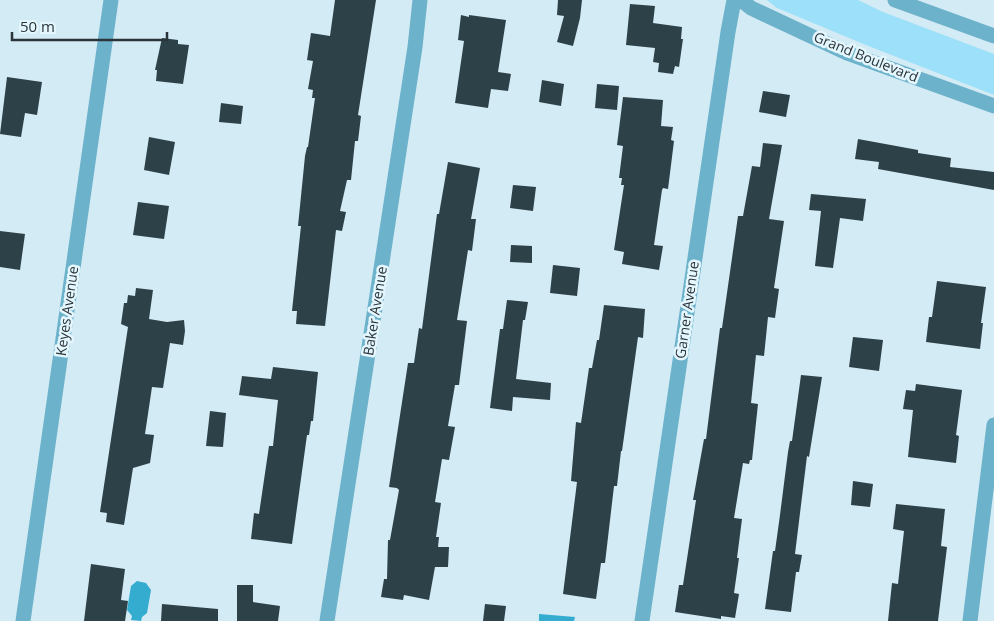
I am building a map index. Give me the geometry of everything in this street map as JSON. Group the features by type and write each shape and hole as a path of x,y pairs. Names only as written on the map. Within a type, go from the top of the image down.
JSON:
{"street":[{"name":"Keyes Avenue","path":"23,621 111,0"},
{"name":"Baker Avenue","path":"327,621 414,56 420,0"},
{"name":"Garner Avenue","path":"642,621 734,0"},
{"name":"Grand Boulevard","path":"741,0 751,8 847,53 994,106"},
{"path":"895,0 994,36"},
{"path":"970,621 994,425"}],"shaded area":[{"path":"767,0 858,0 883,12 994,54 994,95 777,8"},
{"path":"137,581 146,583 151,590 147,613 142,617 141,621 131,620 132,616 127,610 131,586"},
{"path":"539,614 575,617 574,621 539,621"}],"building":[{"path":"335,0 376,0 358,115 361,116 358,141 355,141 351,180 347,180 340,211 346,212 342,231 336,230 325,326 296,324 297,311 292,311 301,226 298,226 305,156 315,98 312,98 313,90 308,89 313,61 307,60 311,33 330,36"},
{"path":"558,0 582,0 573,46 557,42 564,16 557,15"},
{"path":"630,4 655,6 653,23 682,27 681,39 683,39 679,67 675,66 673,74 658,72 659,63 653,62 655,48 626,45"},
{"path":"461,15 506,20 498,72 511,74 508,91 491,89 488,108 455,103 464,41 458,40"},
{"path":"162,38 178,40 178,44 189,45 183,84 156,81 157,70 155,70"},
{"path":"7,77 42,82 37,115 25,113 21,137 0,134"},
{"path":"542,80 564,84 561,106 539,102"},
{"path":"597,84 619,86 617,110 595,108"},
{"path":"763,91 790,95 786,117 759,112"},
{"path":"623,97 663,100 661,126 673,127 671,140 674,141 668,189 663,188 662,190 654,245 663,246 659,270 622,264 624,252 614,250 624,185 621,185 622,178 619,178 623,146 617,145"},
{"path":"221,103 243,106 241,124 219,122"},
{"path":"149,137 175,142 169,175 144,170"},
{"path":"858,139 918,150 918,153 951,158 950,167 994,172 994,190 878,169 879,162 855,159"},
{"path":"763,143 782,145 769,219 784,221 774,288 779,289 775,318 768,317 764,356 756,355 751,403 758,404 752,460 750,460 749,464 743,463 734,518 742,519 734,593 739,594 735,618 721,616 721,619 675,612 679,585 683,585 696,500 693,500 704,439 706,439 720,328 722,328 738,216 743,216 752,166 760,167"},
{"path":"448,162 480,168 471,219 476,219 472,251 468,250 457,320 467,321 459,385 455,385 448,426 455,427 449,460 442,459 435,502 441,503 436,537 439,537 438,547 449,547 448,567 435,567 429,600 404,595 403,600 381,597 384,579 387,579 388,540 390,540 399,490 389,487 408,363 414,363 419,328 422,329 437,214 439,214"},
{"path":"513,185 536,187 533,211 510,208"},
{"path":"811,194 866,199 863,221 840,218 833,268 815,266 821,211 809,210"},
{"path":"138,202 169,206 164,239 133,235"},
{"path":"0,231 25,234 20,270 0,267"},
{"path":"511,245 532,246 532,263 510,262"},
{"path":"553,265 580,268 577,296 550,293"},
{"path":"937,281 986,287 981,323 983,323 980,349 926,342"},
{"path":"136,288 153,290 149,319 167,322 184,320 185,331 183,345 170,343 163,388 152,387 145,434 154,435 150,463 133,468 124,525 106,522 107,513 100,512 128,327 121,324 124,303 127,303 128,295 135,296"},
{"path":"507,300 528,302 525,320 523,320 516,379 551,383 550,400 513,397 512,411 490,408 500,329 503,329"},
{"path":"604,305 645,309 643,338 638,337 617,486 614,486 605,563 601,563 596,599 563,594 577,482 571,481 576,422 581,423 589,368 592,368 597,340 599,340"},
{"path":"853,337 883,340 879,371 849,367"},
{"path":"273,367 318,372 313,421 311,421 309,435 307,435 292,544 251,539 254,513 259,514 269,446 273,446 278,400 239,395 242,376 271,379"},
{"path":"801,375 822,377 809,457 807,456 795,554 802,555 799,572 796,572 791,612 765,609"},
{"path":"916,384 962,390 956,435 959,436 956,463 908,457 913,410 903,409 906,390 915,391"},
{"path":"210,411 226,413 223,447 206,446"},
{"path":"853,481 873,484 870,507 851,505"},
{"path":"896,504 945,509 941,546 947,547 938,621 888,621 892,583 898,584 904,531 893,529"},
{"path":"91,564 125,569 121,600 128,601 125,621 84,621"},
{"path":"237,585 253,585 253,602 280,606 278,621 237,621"},
{"path":"162,604 218,609 218,621 161,621"},
{"path":"485,604 506,606 504,621 483,621"}]}
